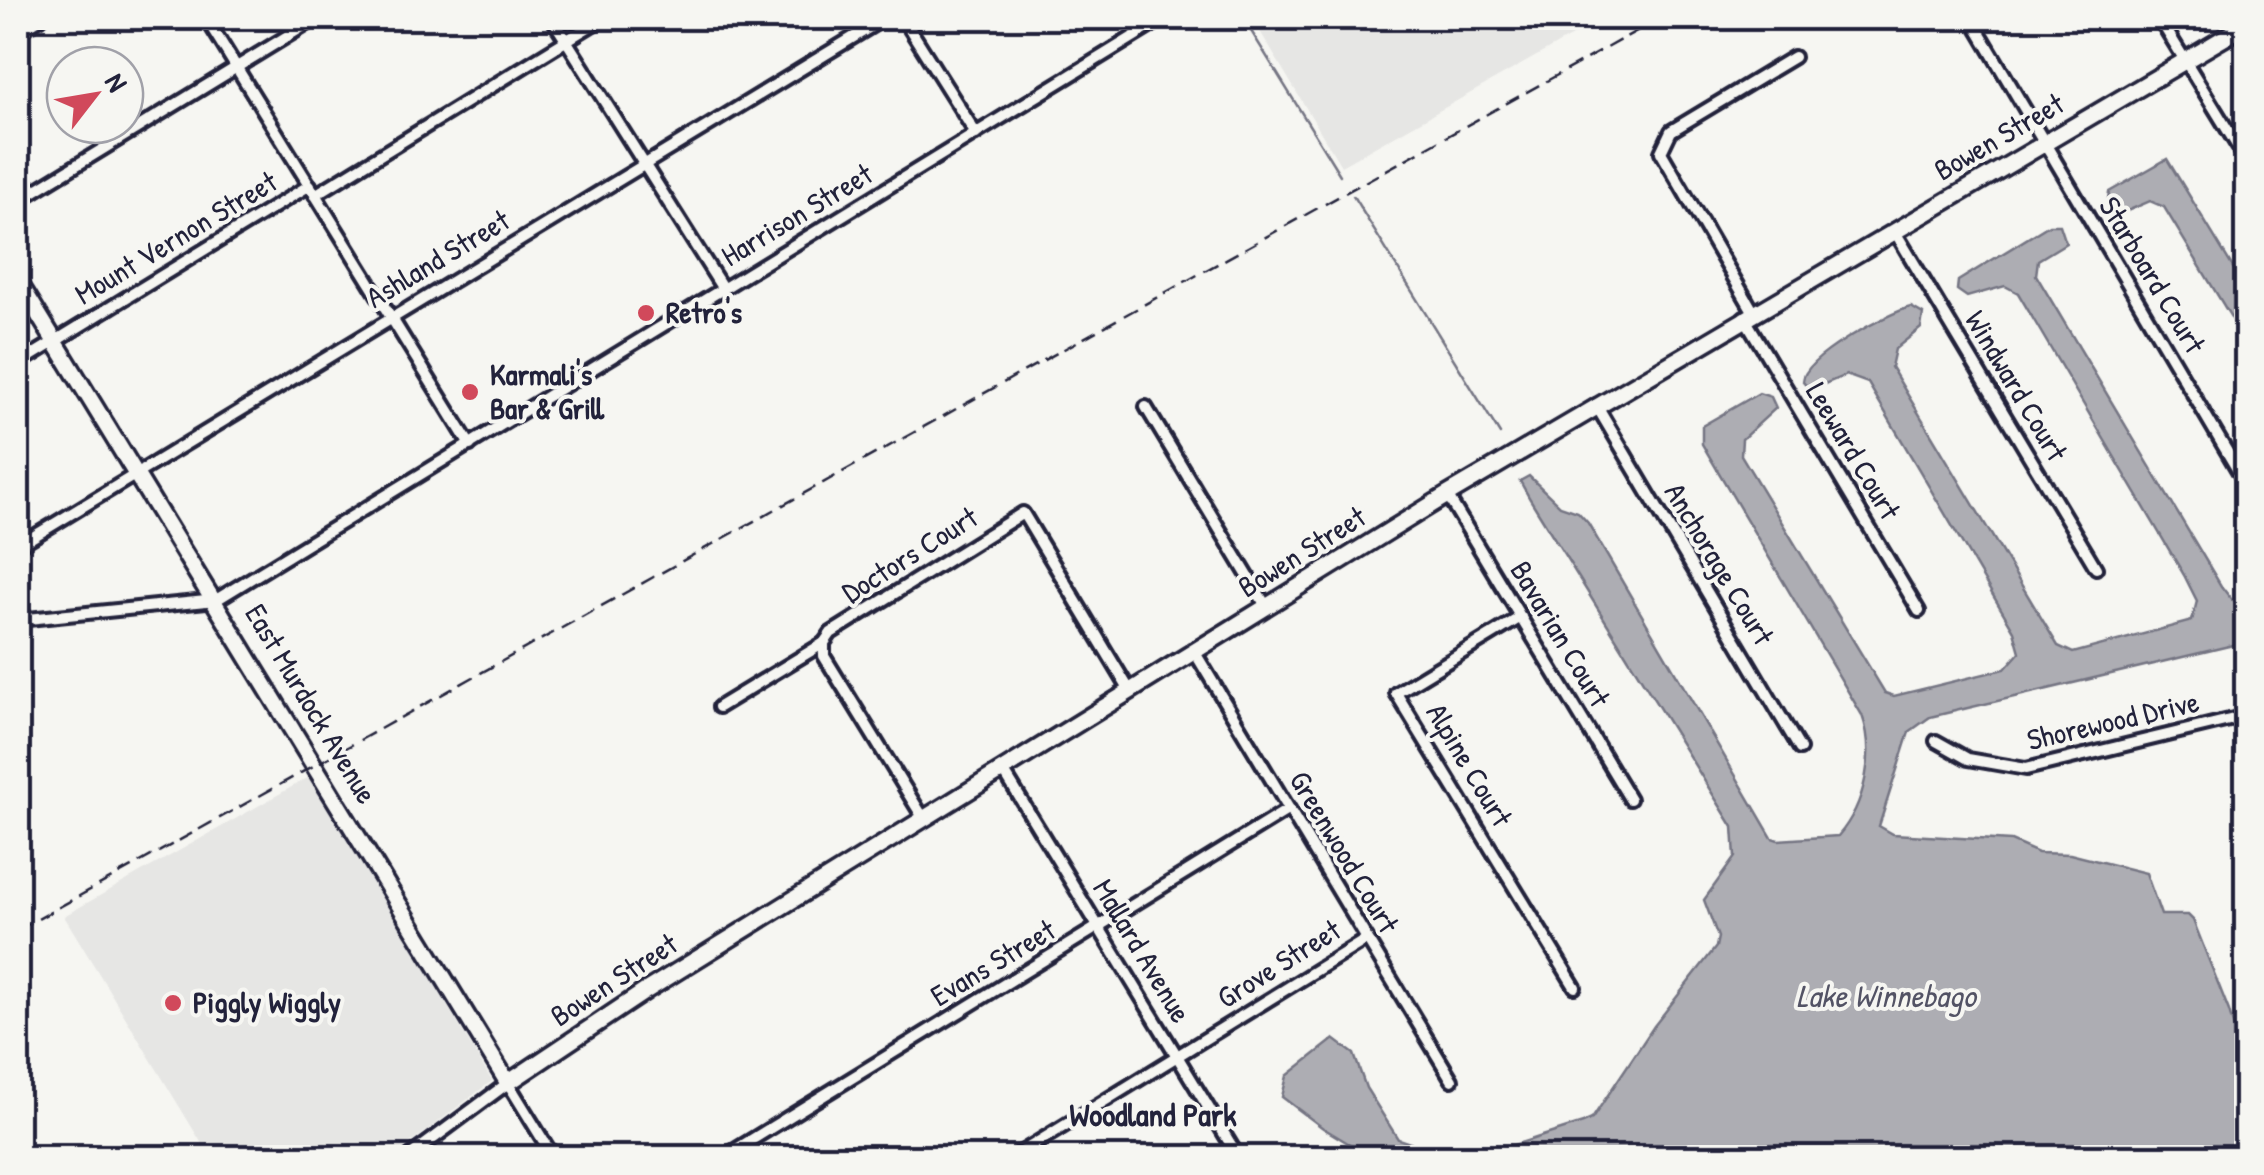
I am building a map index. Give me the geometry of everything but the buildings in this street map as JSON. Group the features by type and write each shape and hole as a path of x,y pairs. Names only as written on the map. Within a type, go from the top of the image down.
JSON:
{"main road":[{"name":"Bowen Street","path":"508,1083 647,990 1447,494 1893,229 2246,26"},
{"name":"East Murdock Avenue","path":"18,281 508,1083"}],"street":[{"path":"18,32 40,18"},
{"path":"206,18 470,445"},
{"path":"18,201 318,18"},
{"path":"552,18 723,289"},
{"name":"Mount Vernon Street","path":"18,364 603,18"},
{"name":"Ashland Street","path":"18,546 885,18"},
{"path":"902,18 976,134"},
{"name":"Harrison Street","path":"18,620 216,600 1164,18"},
{"name":"Starboard Court","path":"1971,18 2246,484"},
{"path":"2159,18 2246,160"},
{"name":"Leeward Court","path":"1794,58 1671,131 1662,143 1665,163 1919,612"},
{"name":"Windward Court","path":"1893,229 2096,568"},
{"name":"Anchorage Court","path":"1596,404 1800,749"},
{"path":"1146,407 1266,606"},
{"name":"Bavarian Court","path":"1447,494 1630,799"},
{"name":"Doctors Court","path":"824,643 832,634 1023,513 1130,691"},
{"name":"Alpine Court","path":"1520,616 1396,693 1576,988"},
{"path":"719,708 824,643"},
{"path":"824,643 824,656 924,819"},
{"name":"Greenwood Court","path":"1194,651 1452,1080"},
{"name":"Shorewood Drive","path":"1936,741 1968,759 2026,769 2246,716"},
{"name":"Mallard Avenue","path":"1003,770 1239,1158"},
{"name":"Evans Street","path":"722,1158 1289,808"},
{"name":"Grove Street","path":"1012,1158 1367,938"},
{"name":"Bowen Street","path":"407,1158 508,1083"},
{"name":"East Murdock Avenue","path":"508,1083 554,1158"}],"shaded area":[{"path":"1252,18 1425,19 1604,18 1341,166"},
{"path":"311,776 492,1081 392,1157 210,1157 64,916"}],"water":[{"path":"2167,159 2246,289 2246,342 2164,207 2150,201 2111,218 2106,213 2109,192"},
{"name":"Lake Winnebago","path":"2049,225 2060,225 2066,243 2038,260 2036,275 2221,586 2232,600 2246,606 2246,642 1930,717 1909,732 1879,826 1893,834 2011,841 2038,853 2070,854 2146,873 2161,915 2188,915 2193,920 2229,1011 2245,1066 2246,1157 1373,1158 1282,1097 1287,1076 1334,1039 1354,1054 1366,1088 1398,1139 1442,1154 1489,1153 1583,1123 1592,1119 1654,1026 1716,947 1718,937 1704,900 1735,857 1733,827 1530,499 1520,481 1529,476 1560,506 1578,512 1588,523 1772,838 1778,840 1838,836 1861,794 1868,762 1866,730 1862,715 1702,444 1702,426 1759,393 1771,397 1776,408 1742,439 1741,455 1885,693 1894,696 2005,669 2020,652 2014,631 1868,383 1846,375 1810,390 1803,382 1816,361 1866,327 1911,307 1923,314 1921,328 1895,349 1891,367 2058,646 2073,653 2192,621 2197,601 2184,575 2018,293 2005,286 1967,297 1957,290 1958,281"}],"waterway":[{"path":"1243,18 1340,175"},
{"path":"1353,196 1500,434"}],"railway":[{"path":"18,930 1660,18"}],"place":[{"name":"Retro's","path":"646,313"},
{"name":"Karmali's Bar & Grill","path":"470,392"},
{"name":"Piggly Wiggly","path":"173,1003"}],"district":[{"name":"Woodland Park","path":"1153,1115"}]}
